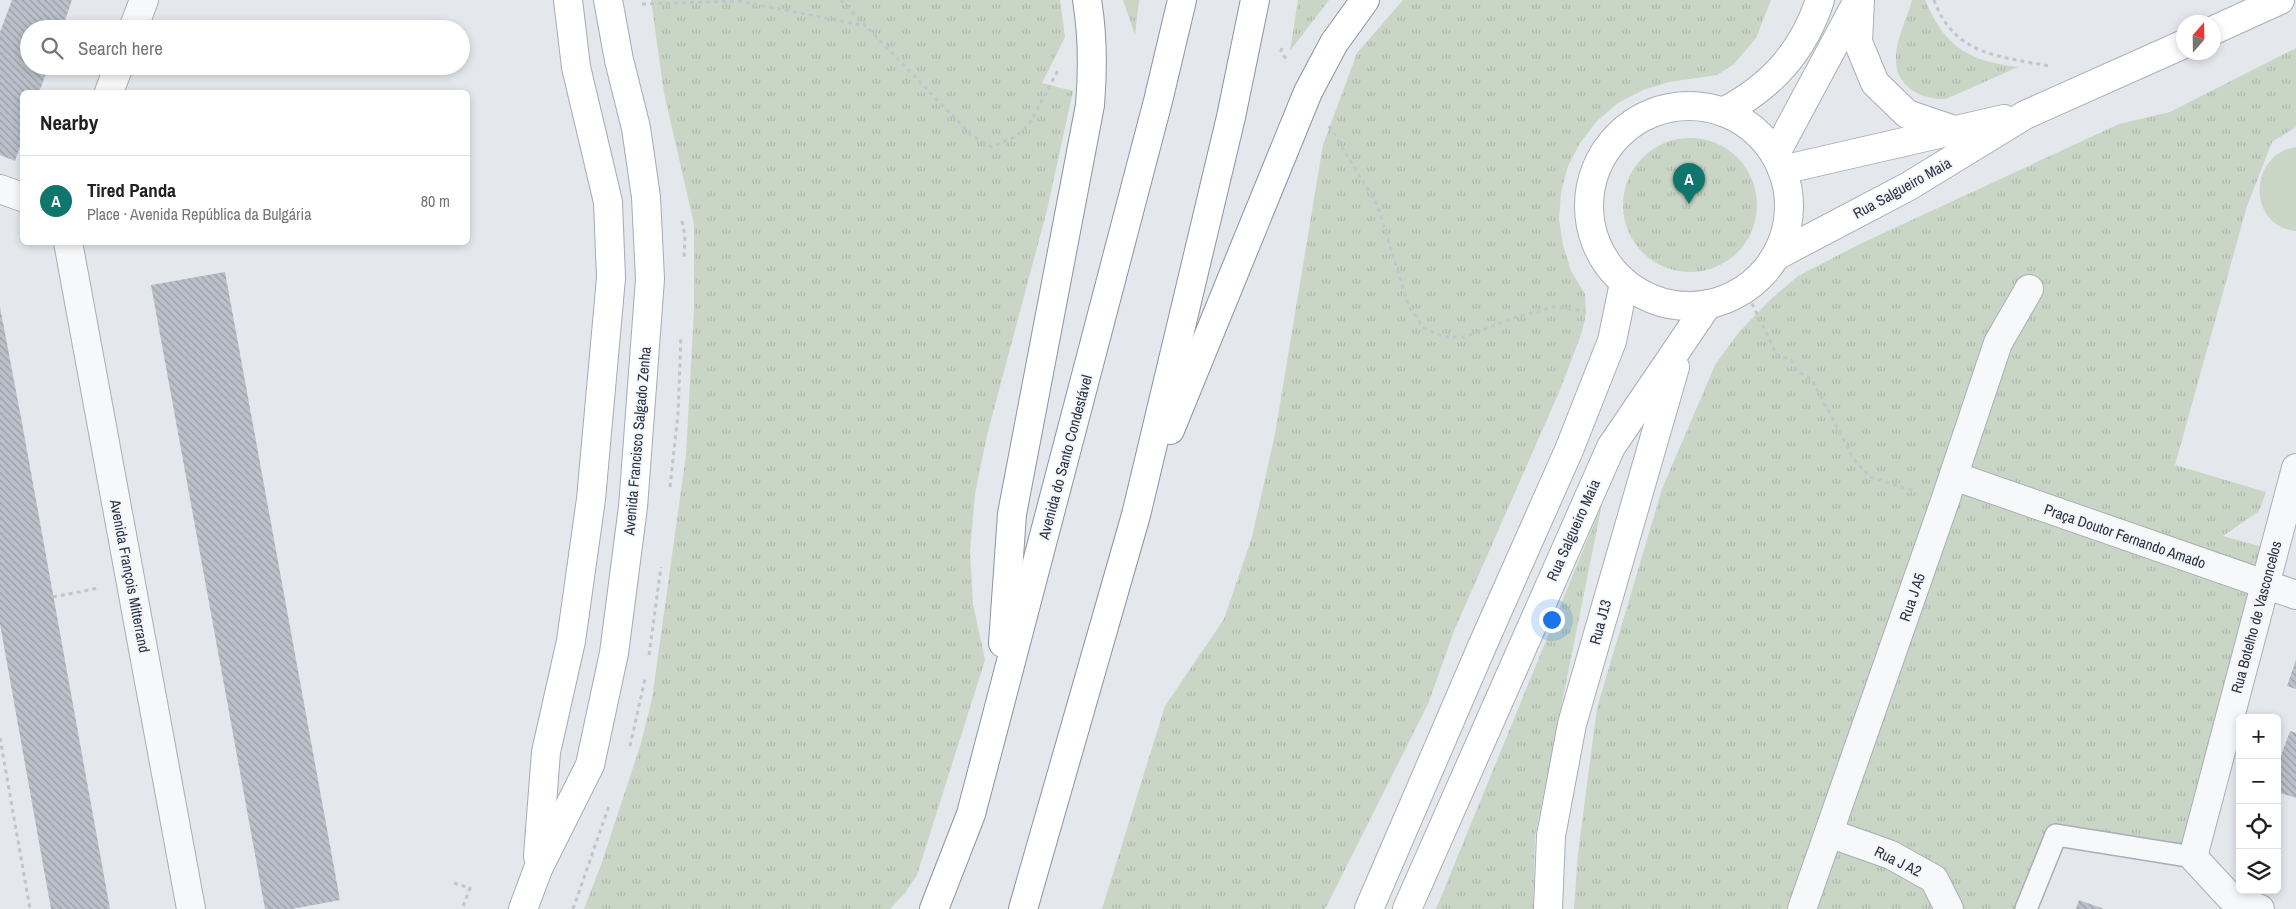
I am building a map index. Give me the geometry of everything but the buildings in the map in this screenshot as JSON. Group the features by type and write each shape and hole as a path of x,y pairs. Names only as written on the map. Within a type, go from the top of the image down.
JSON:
{"main road":[{"name":"Avenida Francisco Salgado Zenha","path":"538,869 546,752 571,641 591,499 604,377 611,278 608,202 576,67 568,0"},
{"path":"998,707 1012,514 1090,104 1093,68 1092,30 1087,0"},
{"name":"Avenida do Santo Condestável","path":"934,909 971,814 1158,101 1182,0"},
{"path":"1024,909 1136,515 1229,127 1255,0"},
{"path":"1136,515 1308,92 1334,43 1365,0"},
{"path":"1723,112 1744,101 1782,70 1799,47 1813,22 1820,0"},
{"path":"1779,162 1859,0"},
{"path":"1859,0 1858,42 1875,83 1907,114 1956,130"},
{"path":"2221,27 2280,0"},
{"name":"Avenida Francisco Salgado Zenha","path":"523,909 538,869 590,764 614,652 633,507 644,380 650,279 646,197 636,128 619,60 608,4"},
{"name":"Rua Salgueiro Maia","path":"1776,256 1909,186 2025,114 2176,48"},
{"path":"1689,105 1723,112 1753,129 1779,162 1789,199 1786,228 1776,256 1762,274 1745,289 1721,301 1708,304 1654,300 1624,283 1601,256 1589,223 1589,188 1601,156 1623,129 1654,111 1689,105"},
{"name":"Rua Salgueiro Maia","path":"1779,162 1956,130 2025,114"},
{"path":"1369,909 1482,644 1569,450 1612,341 1624,283"},
{"name":"Rua Salgueiro Maia","path":"1407,909 1611,447 1708,304"},
{"name":"Rua J13","path":"1548,909 1551,836 1572,724 1682,342"}],"street":[{"path":"136,20 144,0"},
{"path":"110,90 116,75"},
{"path":"0,189 20,195"},
{"name":"Avenida François Mitterrand","path":"69,245 191,909"},
{"name":"Rua J A5","path":"1802,909 1950,488 1998,343 2029,289"},
{"name":"Rua Botelho de Vasconcelos","path":"2193,856 2296,468"},
{"name":"Praça Doutor Fernando Amado","path":"1950,488 2296,595"},
{"name":"Rua J A2","path":"1829,832 1891,855 1934,879 1949,909"},
{"path":"2193,856 2230,897 2260,909"}],"lane":[{"path":"2026,909 2056,835 2193,856"}],"path":[{"path":"841,0 971,135 992,147 1014,137 1030,123 1060,66"},
{"path":"1934,0 1950,30 1969,47 2007,58"},
{"path":"608,4 739,1 867,26"},
{"path":"1282,43 1281,51 1377,204 1410,307 1424,328 1444,337 1464,337 1516,317 1554,307 1618,314"},
{"path":"1745,289 1777,355 1791,360 1797,371 1812,380 1853,458 1870,477 1950,488"},
{"path":"53,597 132,582"},
{"path":"0,738 30,909"},
{"path":"454,882 470,888 462,909"}],"green space":[{"path":"651,0 1060,0 1065,37 1042,83 1073,91 1047,210 987,435 975,494 970,552 973,604 985,660 917,875 905,893 890,909 584,909 602,862 641,743 652,699 686,455 694,310 694,224 664,93"},
{"path":"1123,0 1139,0 1135,35"},
{"path":"1298,0 1329,0 1290,51"},
{"path":"1403,0 1771,0 1756,38 1734,64 1717,75 1669,82 1643,90 1618,103 1597,121 1580,143 1568,166 1561,192 1559,219 1563,245 1571,271 1585,294 1586,313 1582,332 1560,390 1454,631 1428,704 1325,909 1102,909 1165,706 1224,619 1252,537 1275,434 1323,145 1357,53"},
{"path":"1912,0 1925,0 1941,29 1960,49 1985,61 2018,67 1946,99 1927,97 1911,89 1899,76 1896,57 1900,36"},
{"path":"2296,48 2296,127 2272,142 2247,206 2175,465 2266,492 2259,511 2223,536 2273,550 2193,857 2057,835 2026,909 1574,909 1578,853 1597,708 1662,489 1715,365 1739,332 1771,299 1798,276 1860,244 2119,124 2170,112"},
{"path":"1690,138 1716,143 1738,157 1752,179 1757,205 1752,231 1738,253 1716,267 1690,272 1664,267 1642,253 1628,231 1623,205 1628,179 1642,157 1664,143"},
{"path":"2296,147 2296,231 2280,227 2269,217 2262,205 2260,190 2262,176 2269,163 2280,153"},
{"path":"1602,504 1535,837 1533,909 1436,909"}],"place":[{"name":"Tired Panda","path":"1689,204"}]}
